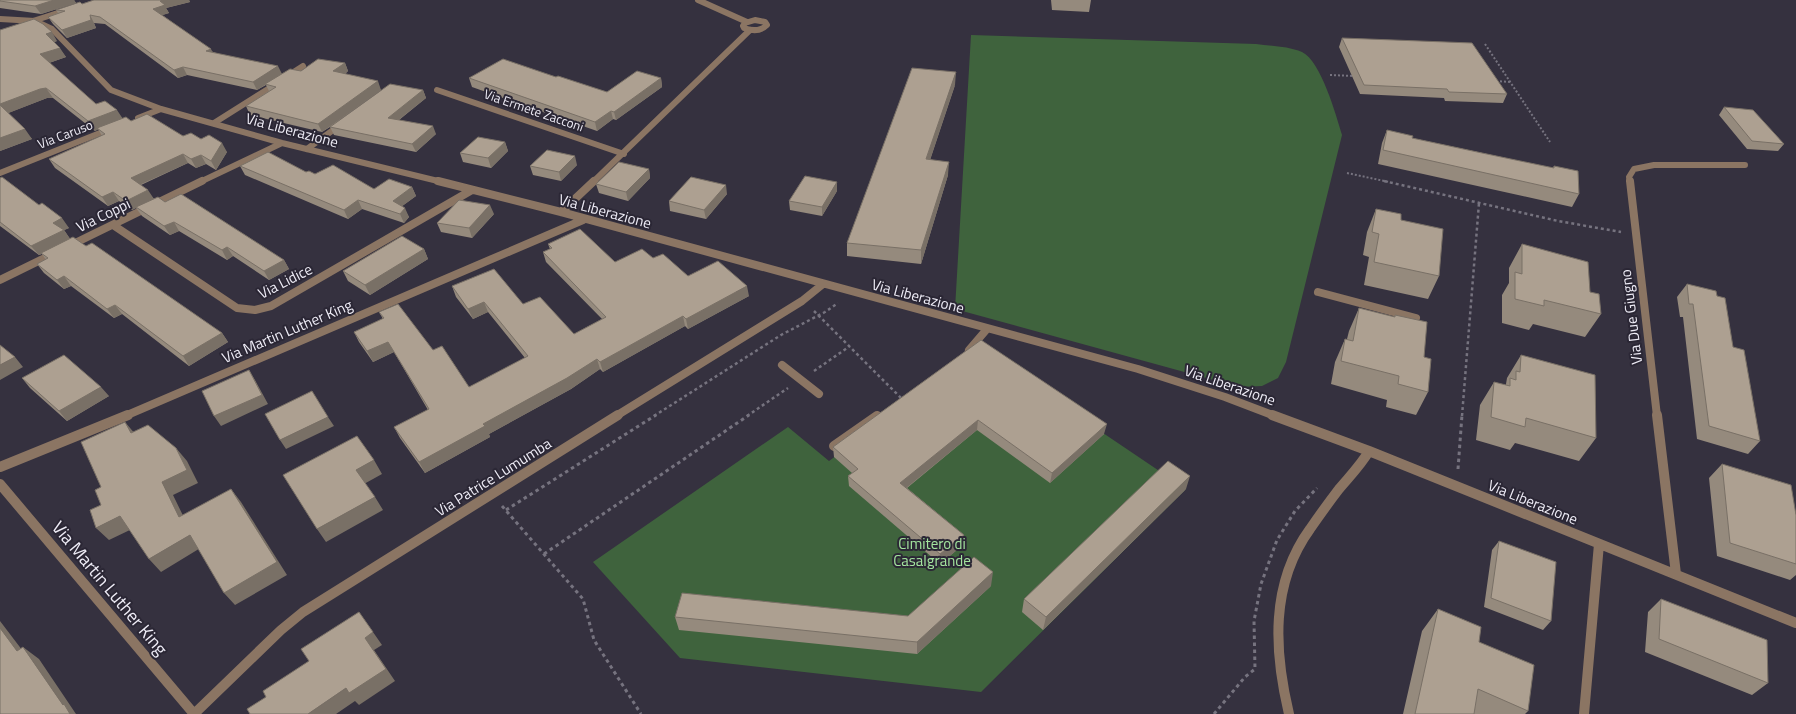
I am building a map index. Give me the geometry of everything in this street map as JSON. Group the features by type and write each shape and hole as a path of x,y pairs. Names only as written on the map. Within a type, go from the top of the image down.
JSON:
{"street":[{"path":"698,0 747,22 759,20 767,23 766,27 761,30 750,30 743,26 747,22"},
{"path":"14,27 75,7"},
{"path":"0,19 35,21"},
{"name":"Via Liberazione","path":"35,21 52,29 111,90 162,109 282,143 561,212 583,220 1138,369 1218,395 1369,451 1796,623"},
{"path":"561,212 624,154 750,30"},
{"path":"214,123 304,66"},
{"name":"Via Ermete Zacconi","path":"437,90 624,154"},
{"path":"132,121 162,109"},
{"path":"307,149 345,122"},
{"name":"Via Caruso","path":"0,173 117,126"},
{"name":"Via Coppi","path":"0,280 282,143"},
{"name":"Via Due Giugno","path":"1676,574 1629,177 1634,169 1654,165 1745,165"},
{"name":"Via Lidice","path":"112,225 237,308 255,310 271,306 472,190"},
{"name":"Via Martin Luther King","path":"0,467 178,394 583,220"},
{"name":"Via Patrice Lumumba","path":"194,714 280,630 303,612 802,301 823,284"},
{"path":"1318,292 1416,318"},
{"path":"962,356 982,337 987,329"},
{"path":"782,365 819,394"},
{"path":"834,446 901,398"},
{"path":"1289,714 1278,659 1277,624 1285,579 1296,550 1341,486 1363,463 1369,451"},
{"name":"Via Martin Luther King","path":"0,484 194,714"},
{"path":"1584,714 1599,544"}],"path":[{"path":"1484,44 1550,142"},
{"path":"1330,75 1362,76"},
{"path":"1494,81 1510,82"},
{"path":"1347,173 1558,221 1636,235"},
{"path":"1457,487 1479,203"},
{"path":"506,510 781,335 835,305 849,291"},
{"path":"802,301 819,315 901,398"},
{"path":"544,554 850,346"},
{"path":"501,505 583,599 594,640 641,714"}],"green space":[{"path":"971,35 1256,44 1291,48 1302,52 1309,57 1327,89 1342,135 1286,362 1278,378 1262,386 1239,387 955,309"},
{"name":"Cimitero di Casalgrande","path":"980,350 1186,489 981,692 680,658 593,562 788,427 829,461"}],"building":[{"path":"0,0 54,0 35,6"},
{"path":"94,0 163,0 160,1 165,5 153,9 211,49 206,51 278,66 253,82 183,67 174,70 100,17 90,15 91,20 62,30 48,17 65,11 56,10 80,2 82,4"},
{"path":"34,19 43,24 52,32 46,34 60,48 40,54 96,104 105,101 117,110 88,121 46,88 0,104 0,30"},
{"path":"1342,38 1472,43 1507,94 1449,92 1447,89 1364,85"},
{"path":"318,59 345,63 333,71 378,81 318,124 246,106 276,87 265,84 290,69 301,71"},
{"path":"503,59 607,92 637,71 661,78 614,112 611,111 595,122 469,78"},
{"path":"912,68 956,72 926,159 949,162 921,250 847,243"},
{"path":"390,84 423,90 388,118 433,126 412,144 330,127"},
{"path":"0,105 25,129 0,138"},
{"path":"1724,107 1753,110 1784,144 1752,141"},
{"path":"147,114 183,136 191,133 201,139 209,135 222,143 211,161 201,155 191,159 183,154 131,178 148,190 126,201 113,192 102,197 49,159 105,134 97,128 126,117 131,121"},
{"path":"1387,130 1413,136 1412,138 1554,168 1554,166 1578,171 1579,194 1383,150"},
{"path":"478,137 505,142 488,158 460,153"},
{"path":"547,150 575,156 559,172 530,166"},
{"path":"268,152 306,172 309,171 315,174 333,165 374,189 389,179 412,187 393,201 405,208 400,214 358,200 344,210 240,166"},
{"path":"619,162 649,169 626,192 596,184"},
{"path":"805,176 837,182 822,207 789,201"},
{"path":"2,177 39,205 42,203 62,218 53,223 64,230 31,246 0,222 0,178"},
{"path":"691,177 726,185 704,210 669,201"},
{"path":"181,194 284,260 264,271 227,247 222,250 174,222 164,226 136,207 158,197 165,202"},
{"path":"459,200 490,205 469,228 437,223"},
{"path":"1376,209 1401,214 1401,220 1443,229 1439,276 1374,262 1379,234 1372,232"},
{"path":"580,229 615,262 642,249 653,258 663,254 688,276 718,261 747,286 686,319 683,316 600,362 597,359 567,378 483,424 485,426 419,462 394,427 429,409 388,342 367,351 354,332 384,318 379,312 398,304 433,350 442,346 469,387 528,356 484,302 468,309 452,286 494,269 523,304 540,297 574,334 606,317 543,252 552,248 548,244"},
{"path":"402,236 424,249 365,285 343,271"},
{"path":"73,237 86,246 92,243 222,333 183,356 115,305 107,309 64,276 57,280 37,264 48,258 41,253"},
{"path":"1522,244 1588,262 1590,292 1599,294 1601,314 1544,300 1544,306 1515,299 1515,272 1522,274"},
{"path":"1687,284 1716,291 1717,296 1725,298 1733,347 1744,350 1760,441 1709,426 1693,304 1689,304"},
{"path":"1359,308 1395,317 1395,315 1427,322 1424,357 1431,359 1428,392 1398,384 1399,376 1341,361 1345,339 1353,341"},
{"path":"981,340 1107,424 1052,473 978,420 900,483 964,535 940,554 848,476 858,469 833,447"},
{"path":"0,345 15,357 0,365"},
{"path":"64,355 101,387 59,411 22,378"},
{"path":"1521,355 1595,375 1596,438 1526,418 1525,427 1491,417 1494,382 1510,386 1510,378 1516,380 1516,371 1520,372"},
{"path":"249,370 262,395 214,416 202,391"},
{"path":"312,391 328,417 280,440 265,414"},
{"path":"125,422 131,433 148,425 176,448 187,470 162,482 179,517 231,489 277,562 224,593 190,535 149,559 120,516 96,528 90,510 101,505 95,490 101,487 81,442"},
{"path":"357,436 374,460 356,470 375,497 317,529 283,475"},
{"path":"1168,461 1190,476 1046,617 1024,599"},
{"path":"1722,464 1791,485 1796,515 1796,564 1730,543"},
{"path":"1499,541 1556,562 1551,621 1491,598"},
{"path":"974,557 993,572 917,642 675,617 682,593 908,616"},
{"path":"1661,599 1767,640 1768,683 1659,639"},
{"path":"1438,609 1481,627 1479,642 1534,665 1528,711 1478,689 1474,714 1415,714"},
{"path":"359,612 373,632 365,638 386,669 349,693 346,688 308,714 250,714 247,709 266,697 263,691 309,661 301,649"},
{"path":"0,628 17,651 23,647 70,714 0,714"}]}
